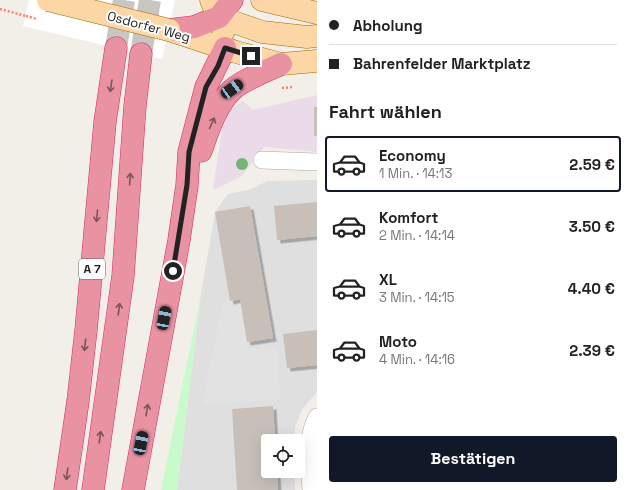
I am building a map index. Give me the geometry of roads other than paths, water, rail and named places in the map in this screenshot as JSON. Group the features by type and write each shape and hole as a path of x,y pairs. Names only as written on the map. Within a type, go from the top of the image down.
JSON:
{"highway":[{"path":"169,30 194,27 215,9 232,0"},
{"name":"A 7","path":"65,490 86,338 105,122 116,48"},
{"path":"133,490 179,240 187,185 189,152 206,87 218,66 225,48"},
{"name":"A 7","path":"93,490 123,276 141,54"},
{"path":"187,185 222,102 232,89 242,82 281,64"}],"main road":[{"name":"Osdorfer Weg","path":"48,0 169,30 236,52 281,64 317,61"},
{"path":"262,0 317,13"},
{"path":"215,9 262,32 307,37 317,36"},
{"path":"215,9 225,38 225,48"}],"street":[{"path":"262,160 317,162"},
{"path":"311,490 309,447 314,422 317,417"}],"tunnel":[{"path":"116,48 124,0"},
{"path":"141,54 150,0"}]}
